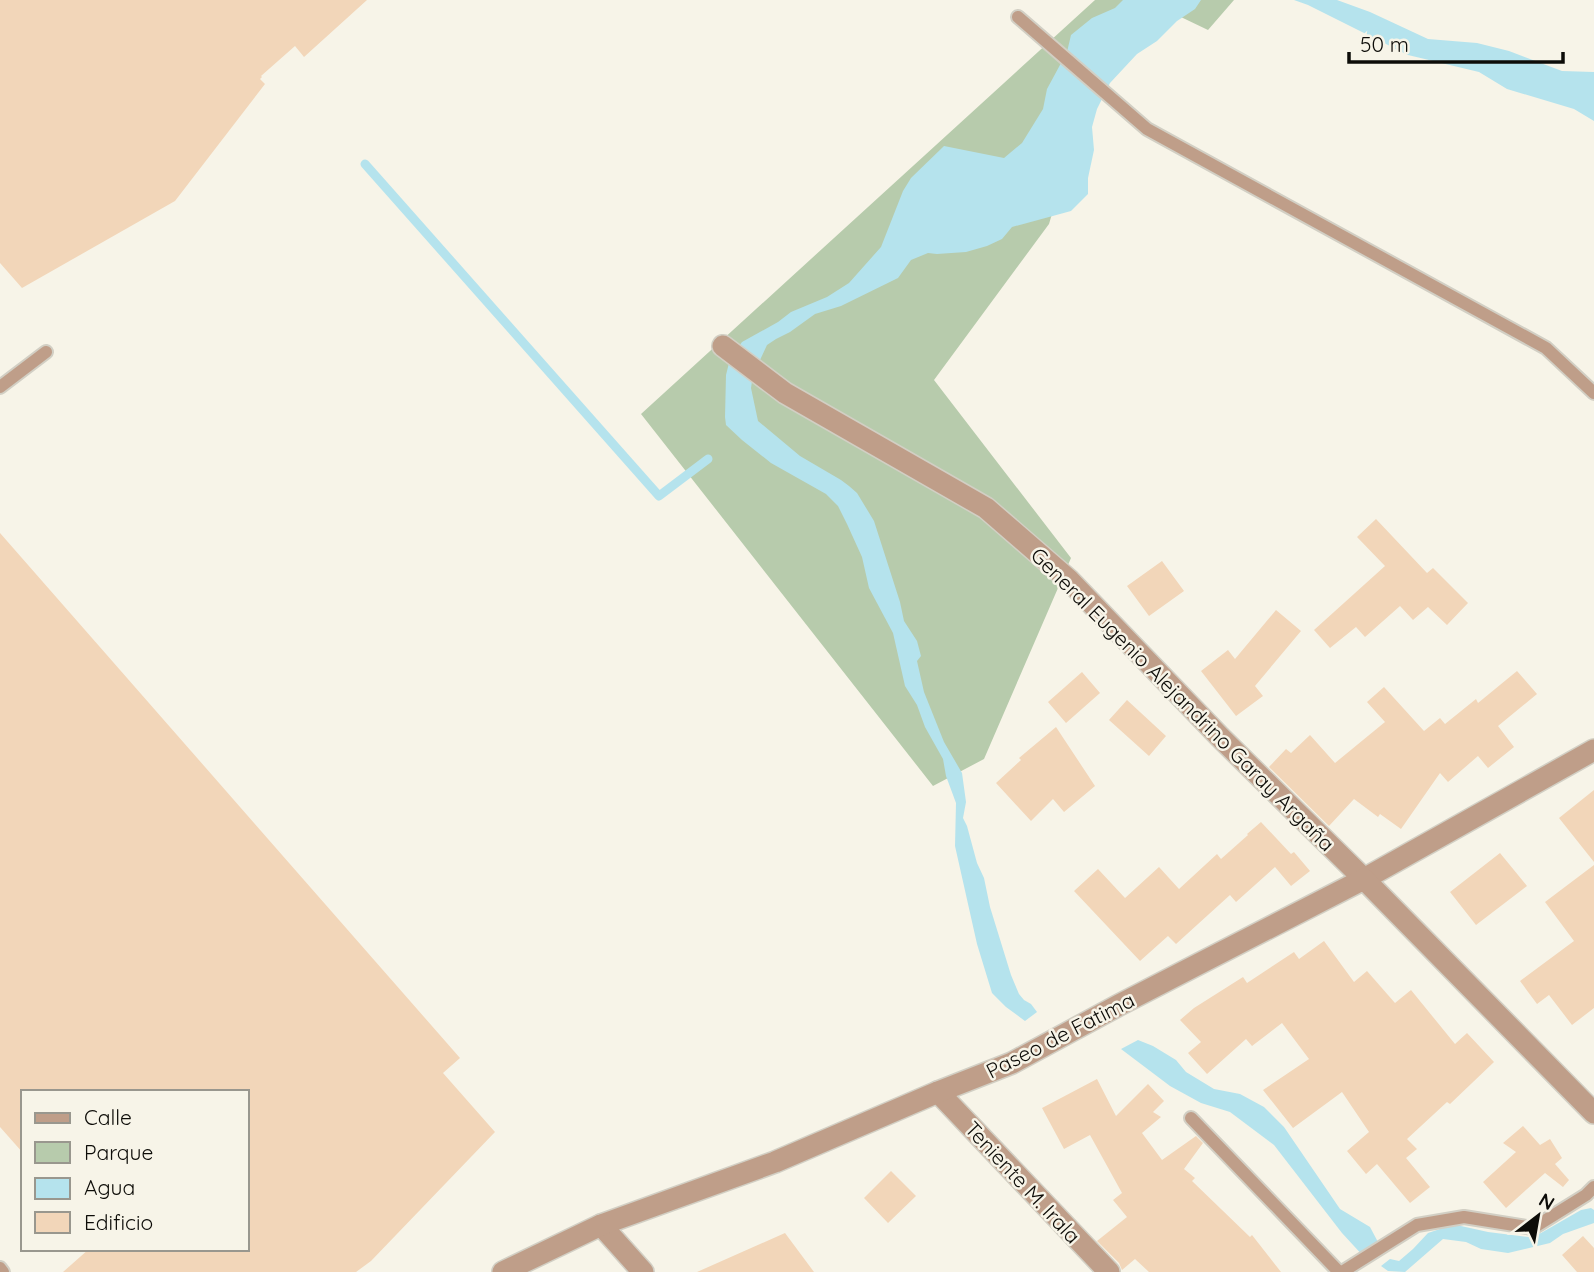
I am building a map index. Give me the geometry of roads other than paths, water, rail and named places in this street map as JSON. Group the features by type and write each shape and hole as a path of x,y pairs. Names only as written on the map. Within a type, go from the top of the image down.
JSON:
{"street":[{"name":"General Eugenio Alejandrino Garay Argaña","path":"723,346 785,393 986,508 1069,580 1220,737 1594,1113"},
{"name":"Paseo de Fatima","path":"503,1272 601,1225 775,1162 1012,1063 1119,1004 1364,879 1594,750"},
{"name":"Teniente M. Irala","path":"938,1092 1109,1272"},
{"path":"601,1225 643,1272"}],"lane":[{"path":"1018,17 1147,129 1546,348 1594,393"},
{"path":"0,387 46,352"},
{"path":"1191,1118 1341,1272 1417,1225 1464,1217 1533,1228 1586,1195 1594,1187"}],"water":[{"path":"1123,0 1201,0 1195,9 1137,54 1110,83 1097,109 1092,127 1094,150 1088,178 1088,194 1071,211 1012,227 1002,239 987,246 966,252 928,253 911,260 898,278 841,306 815,314 767,345 753,375 751,388 758,421 800,456 849,486 857,493 874,521 904,621 917,641 921,656 917,661 924,692 944,742 962,773 966,802 963,818 984,878 1011,975 1019,994 1037,1012 1025,1021 992,993 977,944 955,846 956,803 943,759 905,686 893,633 869,588 862,557 847,524 838,506 826,494 771,463 726,425 726,375 730,359 742,342 791,312 827,297 849,283 881,247 903,191 911,178 944,146 1004,158 1022,143 1043,109 1047,89 1067,52 1071,35 1092,18 1115,8"},
{"path":"1294,0 1337,0 1428,39 1477,43 1509,51 1562,71 1594,72 1594,121 1574,109 1507,89 1479,72 1408,55"},
{"path":"1138,1040 1176,1060 1186,1072 1214,1089 1240,1094 1264,1107 1284,1127 1340,1209 1370,1227 1379,1244 1365,1258 1342,1233 1274,1145 1230,1112 1201,1103 1170,1086 1121,1049"},
{"path":"1581,1210 1594,1210 1594,1223 1563,1234 1550,1243 1508,1253 1443,1239 1405,1272 1388,1271 1381,1266 1390,1259 1399,1261 1428,1233 1449,1226 1529,1237"}],"waterway":[{"path":"365,164 659,496 708,459"}]}
